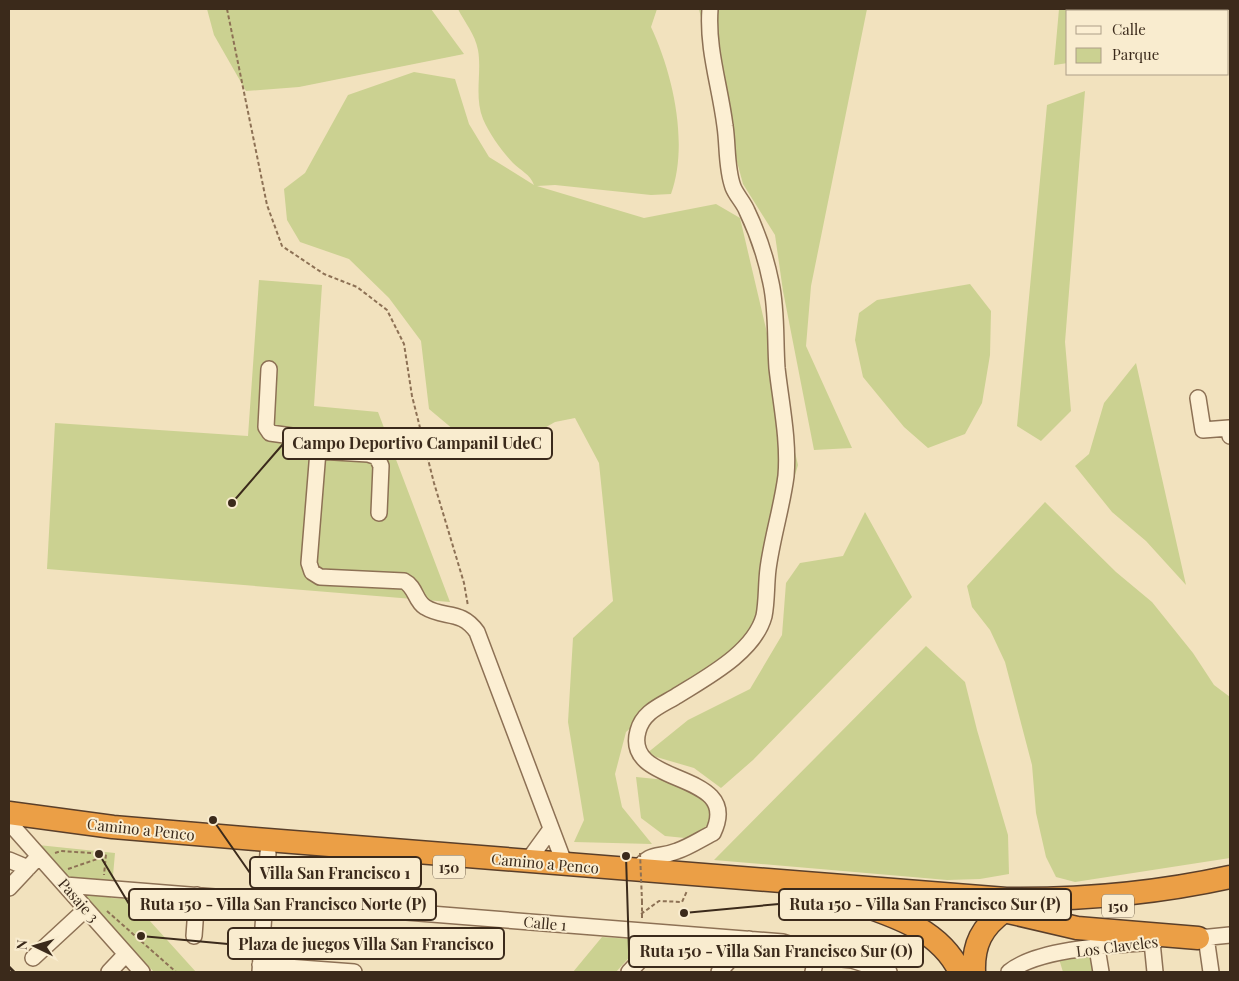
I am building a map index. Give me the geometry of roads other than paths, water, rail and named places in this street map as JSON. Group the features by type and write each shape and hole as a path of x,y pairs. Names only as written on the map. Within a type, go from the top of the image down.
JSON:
{"highway":[{"name":"Camino a Penco","path":"11,823 150,830 565,865 638,862 986,898 1038,900 1115,896 1230,877"},
{"name":"Camino a Penco","path":"11,823 268,853 1004,911 1089,909 1155,902 1230,889"},
{"path":"845,899 914,925 938,943 960,972"},
{"path":"974,972 974,954 979,936 990,922 1004,911 1077,928 1202,938"}],"street":[{"path":"638,862 642,863 654,855 677,851 712,833 715,829 716,807 708,793 647,762 639,752 637,734 641,724 653,710 730,660 745,648 757,633 764,614 768,567 786,474 786,444 777,368 771,285 758,234 746,207 733,187 709,30 710,9"},
{"path":"269,368 266,426 270,433 309,441 318,451 368,454 379,460 381,466 379,513"},
{"path":"1198,398 1203,430 1229,428 1230,436"},
{"path":"318,451 309,563 312,572 320,577 404,581 411,584 423,606 432,611 458,616 470,623 477,632 565,865"},
{"name":"Pasaje 3","path":"11,823 45,856 86,908 142,972"},
{"path":"527,862 551,828"},
{"path":"268,853 260,968 354,972"},
{"path":"9,888 28,868 45,856"},
{"path":"9,860 28,868"},
{"name":"Calle 1","path":"63,878 197,895 789,943 813,956"},
{"path":"194,936 197,895"},
{"path":"33,958 86,908"},
{"path":"629,972 666,933"},
{"name":"Los Claveles","path":"1009,972 1039,957 1097,948 1230,935"},
{"path":"1202,938 1211,972"},
{"path":"719,972 749,940"},
{"path":"1152,942 1155,972"},
{"path":"1097,948 1101,972"},
{"path":"108,972 126,954"},
{"path":"813,972 815,963 813,956 852,960 889,972"}],"railway":[{"path":"9,967 14,972"}],"place":[{"name":"Campo Deportivo Campanil UdeC","path":"232,503"},
{"name":"Villa San Francisco 1","path":"213,820"},
{"name":"Ruta 150 - Villa San Francisco Norte (P)","path":"99,854"},
{"name":"Ruta 150 - Villa San Francisco Sur (O)","path":"626,856"},
{"name":"Ruta 150 - Villa San Francisco Sur (P)","path":"684,913"},
{"name":"Plaza de juegos Villa San Francisco","path":"141,936"}]}
